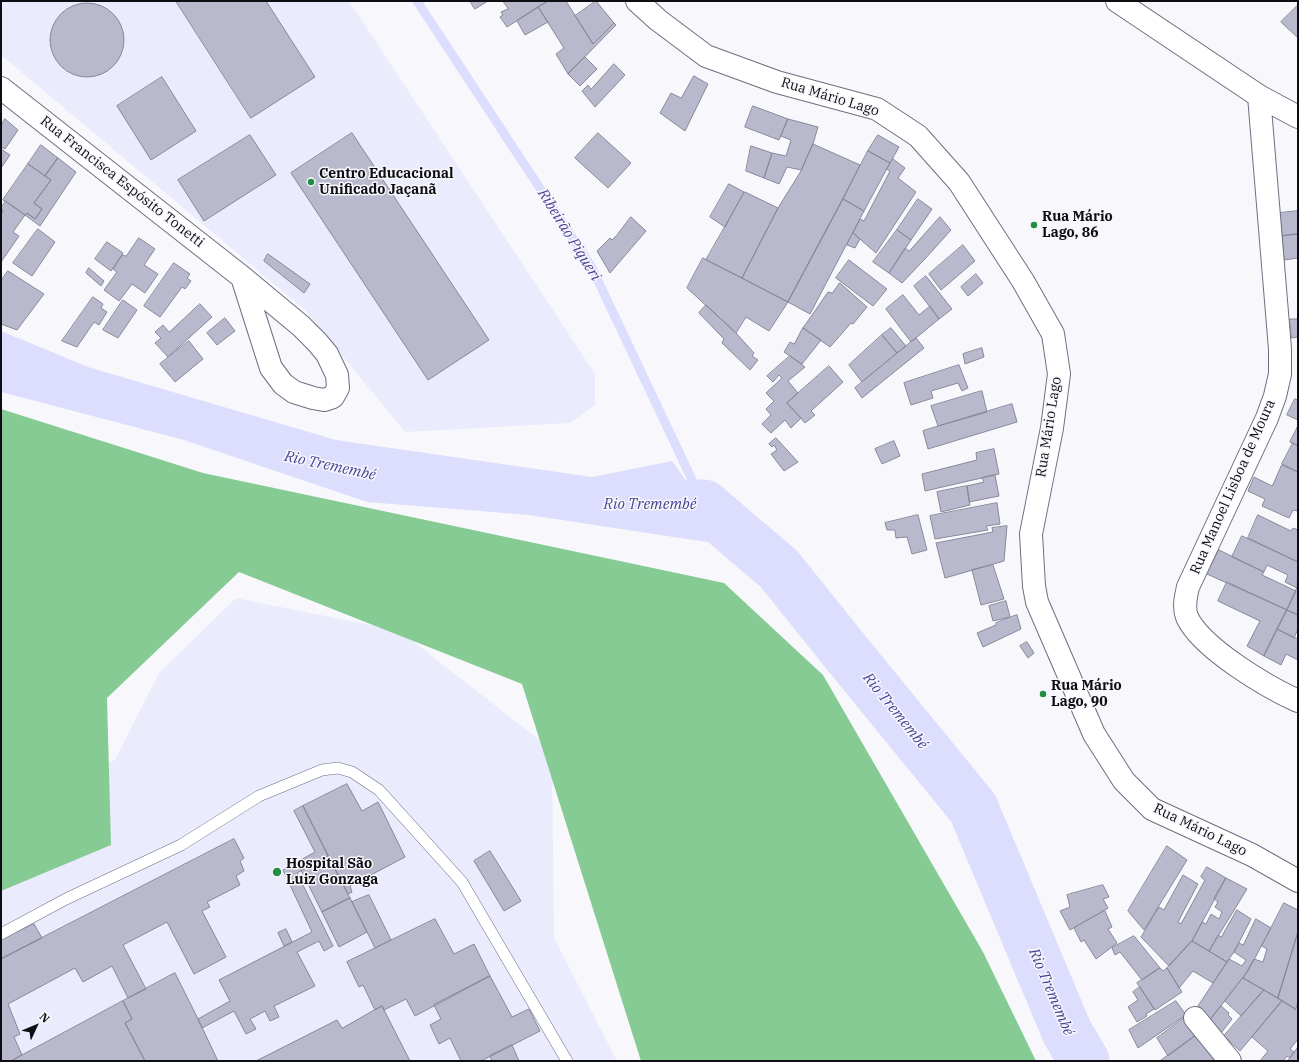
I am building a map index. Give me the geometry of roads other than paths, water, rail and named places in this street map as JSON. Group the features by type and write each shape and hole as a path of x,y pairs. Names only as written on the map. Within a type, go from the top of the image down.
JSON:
{"street":[{"name":"Rua Mário Lago","path":"637,1 658,20 706,56 776,82 877,108 918,136 959,182 1024,281 1053,334 1059,374 1052,428 1031,534 1034,586 1036,602 1094,734 1124,781 1152,809 1252,855 1298,881"},
{"path":"1117,1 1259,96 1298,117"},
{"name":"Rua Francisca Espósito Tonetti","path":"1,88 242,277 301,326 327,354 337,375 338,388 333,397 324,400 313,398 294,392 283,384 271,368 242,277"},
{"name":"Rua Manoel Lisboa de Moura","path":"1259,96 1279,341 1280,374 1275,396 1267,418 1188,587 1184,604 1187,616 1199,634 1210,644 1240,668 1279,693 1298,701"},
{"path":"1195,1018 1230,1061"}],"lane":[{"path":"1,934 66,899 181,846 259,796 322,770 338,768 352,772 379,790 462,882 566,1061"}],"water":[{"path":"1,331 88,367 336,440 592,477 672,461 733,546 529,515 367,502 184,440 1,392"}],"waterway":[{"name":"Ribeirão Piqueri","path":"417,1 591,266 704,505"},
{"name":"Rio Tremembé","path":"633,505 704,505 779,569 973,808 1067,1032 1084,1061"}],"place":[{"name":"Centro Educacional Unificado Jaçanã","path":"311,182"},
{"name":"Rua Mário Lago, 86","path":"1034,225"},
{"name":"Rua Mário Lago, 90","path":"1043,694"},
{"name":"Hospital São Luiz Gonzaga","path":"277,872"}]}
